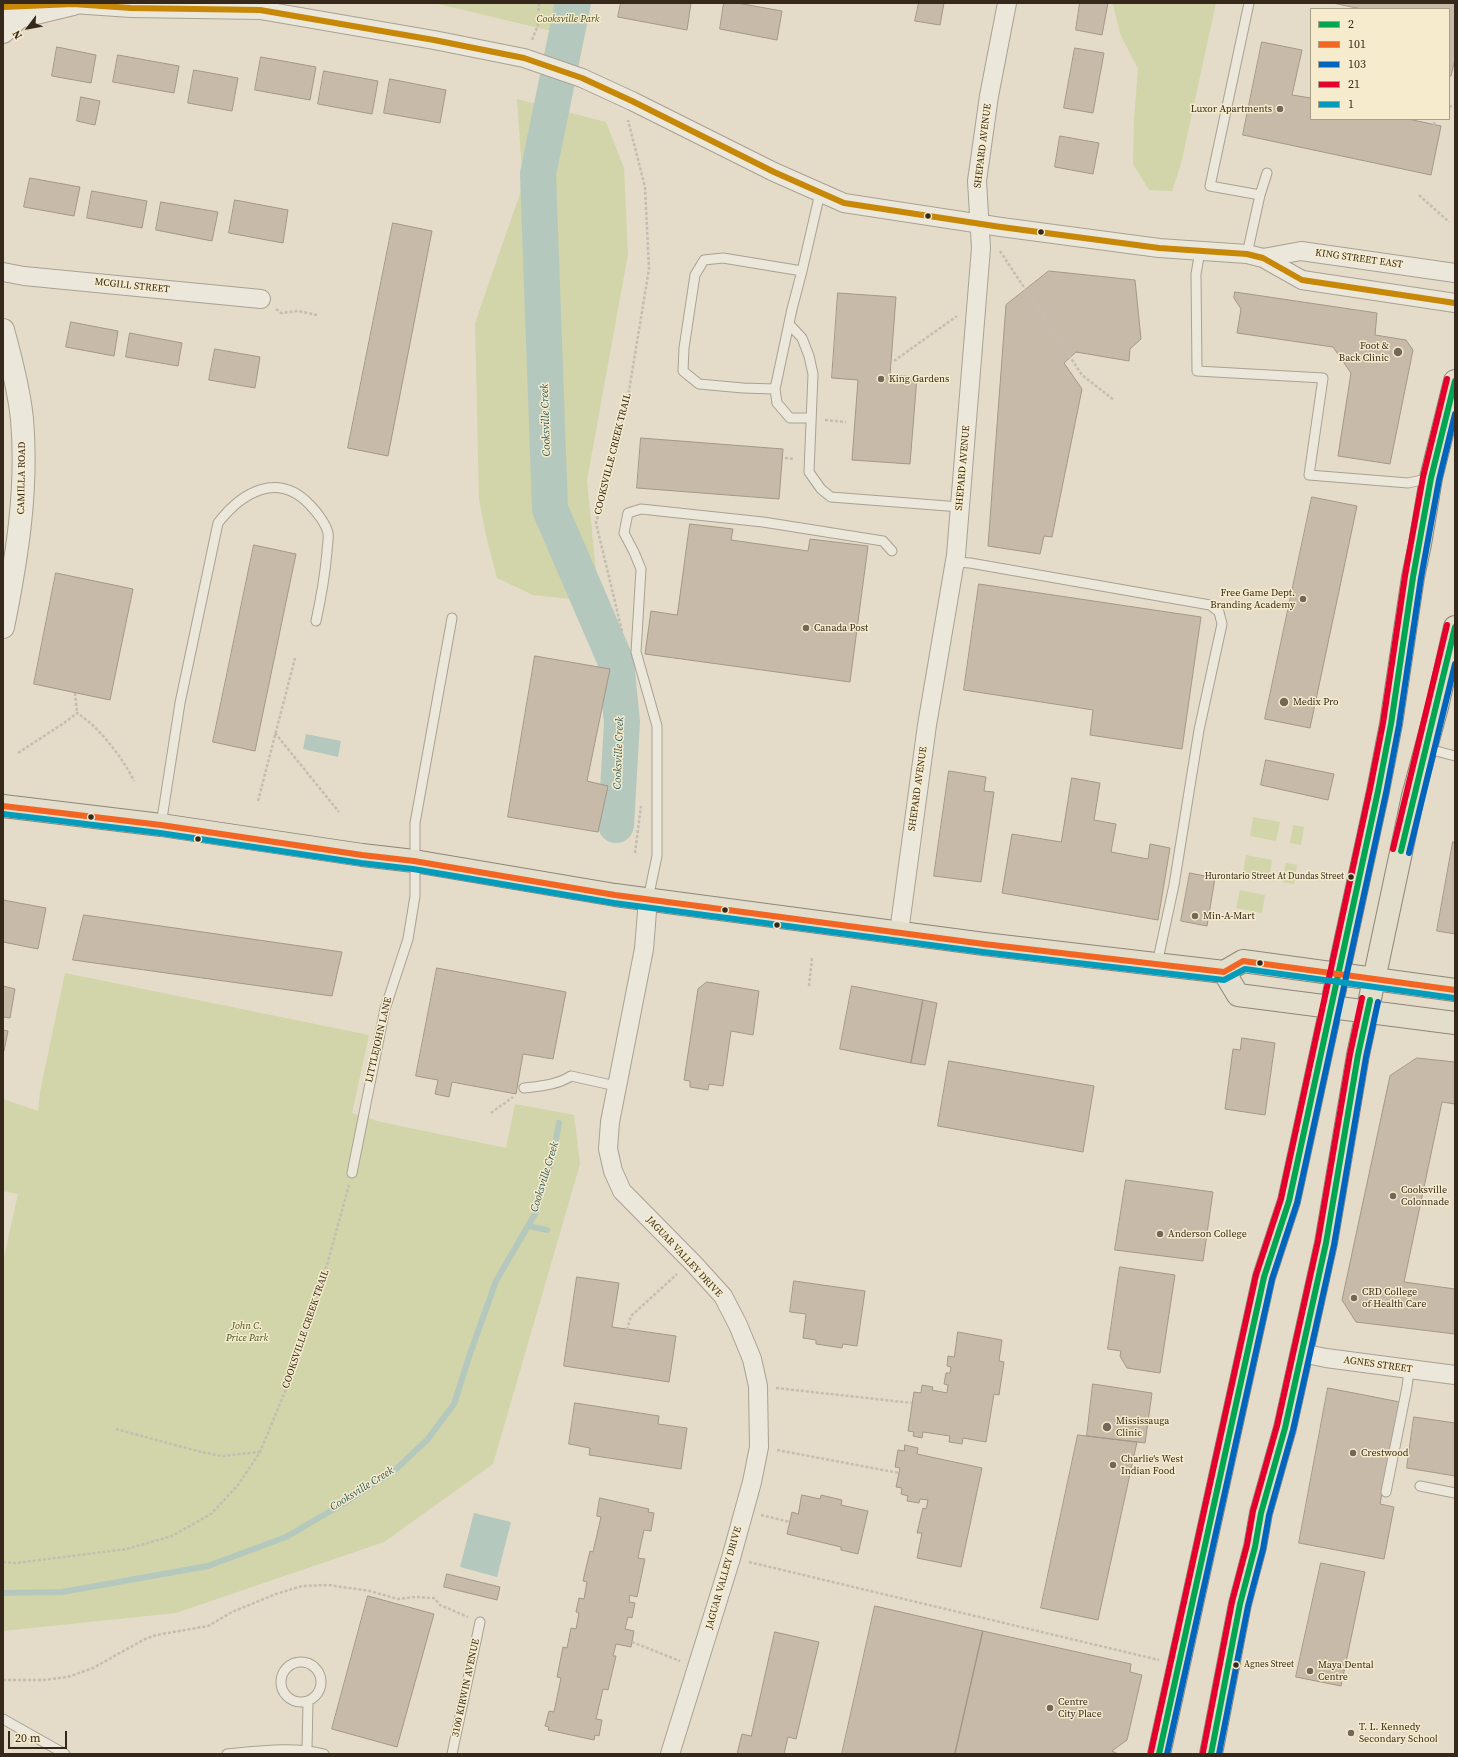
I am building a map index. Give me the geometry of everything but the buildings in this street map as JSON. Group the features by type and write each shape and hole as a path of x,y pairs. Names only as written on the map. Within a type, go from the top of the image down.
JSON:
{"main road":[{"path":"1159,1754 1262,1285 1268,1262 1289,1202 1332,1008 1383,767 1413,577 1431,478 1455,381"},
{"path":"1211,1754 1240,1604 1255,1547 1261,1513 1302,1353 1332,1212 1358,1055 1413,796 1425,748 1451,667 1455,627"},
{"path":"3,806 16,809 161,825 354,854 414,861 535,882 648,899 899,932 1224,972 1243,961 1455,990"},
{"path":"1224,972 1238,995 1455,1023"}],"street":[{"name":"SHEPARD AVENUE","path":"899,932 927,725 954,562 981,257 978,176 989,96 1007,3"},
{"name":"KING STREET EAST","path":"3,7 73,4 131,8 260,7 524,58 543,64 582,78 632,100 774,172 844,203 1159,248 1255,256 1301,251 1455,273"},
{"path":"3,32 19,17 73,4"},
{"name":"KING STREET EAST","path":"1255,256 1302,280 1455,303"},
{"name":"MCGILL STREET","path":"3,272 24,276 261,299"},
{"name":"CAMILLA ROAD","path":"3,330 22,417 24,468 20,532 3,627"},
{"name":"JAGUAR VALLEY DRIVE","path":"648,899 644,949 610,1122 608,1149 612,1172 622,1191 691,1261 723,1296 738,1325 752,1359 758,1386 759,1446 752,1482 731,1558 670,1754"},
{"name":"AGNES STREET","path":"1302,1353 1326,1358 1455,1376"}],"lane":[{"path":"1249,3 1210,186 1260,196"},
{"path":"1255,256 1260,196 1267,173"},
{"path":"810,418 790,418 778,403 775,389 820,193"},
{"path":"1200,251 1196,274 1197,371 1323,378 1308,475 1408,483 1431,478"},
{"path":"775,389 699,384 683,371 684,348 695,275 704,260 723,258 802,271"},
{"path":"789,324 802,338 809,356 813,374 810,418 809,472 821,489 831,497 960,507"},
{"path":"161,825 180,703 218,523 228,510 254,492 266,488 282,488 303,498 317,512 328,534 325,576 316,622"},
{"path":"648,899 657,856 657,726 636,652 641,569 624,533 628,513 641,509 763,522 882,540 892,550"},
{"path":"954,562 970,563 1210,605 1219,612 1222,624 1199,730 1174,885 1157,964"},
{"name":"LITTLEJOHN LANE","path":"352,1173 385,1009 408,939 414,896 415,823 452,618"},
{"path":"1425,748 1455,756"},
{"path":"524,1088 549,1085 565,1080 570,1076 616,1086"},
{"path":"1386,1492 1409,1370"},
{"path":"1420,1486 1455,1493"},
{"name":"3100 KIRWIN AVENUE","path":"452,1754 480,1622"},
{"path":"306,1662 312,1664 320,1674 322,1681 318,1694 308,1702 301,1702 288,1698 281,1686 283,1673 292,1663 306,1662"},
{"path":"307,1749 308,1702"},
{"path":"3,1719 65,1754"},
{"path":"227,1754 262,1750 307,1749 324,1754"}],"path":[{"path":"524,58 538,25 539,3"},
{"name":"COOKSVILLE CREEK TRAIL","path":"623,637 596,523 626,409 649,269 645,187 627,116 632,100"},
{"path":"1434,124 1435,120"},
{"path":"1419,195 1449,222"},
{"path":"998,249 1082,374 1114,400"},
{"path":"261,299 281,313 298,311 317,315"},
{"path":"894,361 960,314"},
{"path":"810,418 846,422"},
{"path":"258,801 295,658"},
{"path":"74,693 77,713"},
{"path":"18,753 77,713"},
{"path":"77,713 86,718 125,763 134,780"},
{"path":"275,734 338,812"},
{"path":"635,853 641,801"},
{"path":"808,986 812,958"},
{"path":"491,1113 524,1088"},
{"name":"COOKSVILLE CREEK TRAIL","path":"3,1562 16,1563 127,1549 172,1536 211,1514 238,1485 260,1452 293,1372 326,1272 352,1173"},
{"path":"627,1330 631,1316 691,1261"},
{"path":"758,1386 912,1404"},
{"path":"116,1429 201,1452 222,1456 260,1452"},
{"path":"759,1446 899,1473"},
{"path":"743,1512 790,1522"},
{"path":"731,1558 1163,1661"},
{"path":"3,1680 43,1680 68,1677 93,1668 145,1639 156,1635 208,1626 232,1612 276,1594 302,1586 328,1585 370,1591 398,1599 415,1597 434,1598 440,1605 480,1622"},
{"path":"632,1642 697,1667"}],"green space":[{"name":"Cooksville Park","path":"434,3 588,3 581,38"},
{"path":"1111,3 1216,3 1181,164 1172,191 1149,190 1133,164 1134,120 1138,69 1121,36 1113,5"},
{"path":"517,99 606,122 624,168 628,254 587,480 599,602 533,595 497,578 479,500 475,323 523,185"},
{"path":"1253,817 1280,822 1276,841 1250,836"},
{"path":"1293,825 1304,827 1301,845 1290,843"},
{"path":"1246,855 1272,860 1269,879 1243,874"},
{"path":"1286,863 1297,865 1294,884 1282,882"},
{"path":"1240,890 1265,895 1262,913 1236,908"},
{"name":"John C. Price Park","path":"65,973 369,1035 352,1113 381,1122 506,1148 515,1104 574,1115 580,1164 493,1464 384,1542 176,1613 3,1631 3,1262 18,1194 3,1191 3,1099 38,1111 40,1092"}],"shaded area":[{"path":"306,734 341,741 338,757 303,749"},
{"path":"474,1513 511,1522 497,1577 460,1567"}],"waterway":[{"name":"Cooksville Creek","path":"573,3 538,174 550,509 616,662 622,722 616,825"},
{"name":"Cooksville Creek","path":"3,1593 62,1592 208,1566 286,1537 346,1502 395,1470 427,1440 454,1404 496,1281 536,1212 553,1155 559,1123"},
{"path":"529,1226 547,1230"}],"transit line":[{"path":"3,7 73,4 131,8 260,10 434,40 524,58 582,78 632,101 774,172 844,203 1001,227 1159,248 1247,254 1263,258 1302,280 1455,303"},
{"name":"21","path":"1151,1752 1256,1275 1281,1199 1370,789 1383,723 1405,576 1423,477 1447,379"},
{"name":"2","path":"1159,1754 1264,1277 1289,1201 1378,791 1391,724 1413,577 1431,478 1455,381"},
{"name":"103","path":"1167,1754 1272,1279 1297,1203 1386,793 1399,725 1421,578 1439,480 1455,414"},
{"name":"21","path":"1393,849 1447,625"},
{"name":"2","path":"1401,851 1455,627"},
{"name":"103","path":"1409,853 1455,664"},
{"name":"101","path":"3,806 161,825 362,855 414,861 615,895 984,944 1224,972 1243,961 1455,990"},
{"name":"1","path":"3,814 160,833 361,863 413,869 614,903 983,952 1224,980 1245,969 1454,998"},
{"name":"21","path":"1203,1752 1232,1602 1247,1545 1253,1511 1277,1426 1318,1241 1350,1054 1362,998"},
{"name":"2","path":"1211,1754 1240,1604 1255,1547 1261,1513 1285,1428 1326,1243 1358,1055 1370,1000"},
{"name":"103","path":"1219,1754 1248,1606 1263,1549 1269,1515 1293,1430 1334,1245 1366,1057 1378,1002"}],"place":[{"name":"Luxor Apartments","path":"1280,109"},
{"name":"Foot & Back Clinic","path":"1398,352"},
{"name":"King Gardens","path":"881,379"},
{"name":"Free Game Dept. Branding Academy","path":"1303,599"},
{"name":"Canada Post","path":"806,628"},
{"name":"Medix Pro","path":"1284,702"},
{"name":"Hurontario Street At Dundas Street","path":"1351,877"},
{"name":"Min-A-Mart","path":"1195,916"},
{"name":"Cooksville Colonnade","path":"1393,1196"},
{"name":"Anderson College","path":"1160,1234"},
{"name":"CRD College of Health Care","path":"1354,1298"},
{"name":"Mississauga Clinic","path":"1107,1427"},
{"name":"Crestwood","path":"1353,1453"},
{"name":"Charlie's West Indian Food","path":"1113,1465"},
{"name":"Agnes Street","path":"1236,1665"},
{"name":"Maya Dental Centre","path":"1310,1671"},
{"name":"Centre City Place","path":"1050,1708"},
{"name":"T. L. Kennedy Secondary School","path":"1351,1733"}]}
